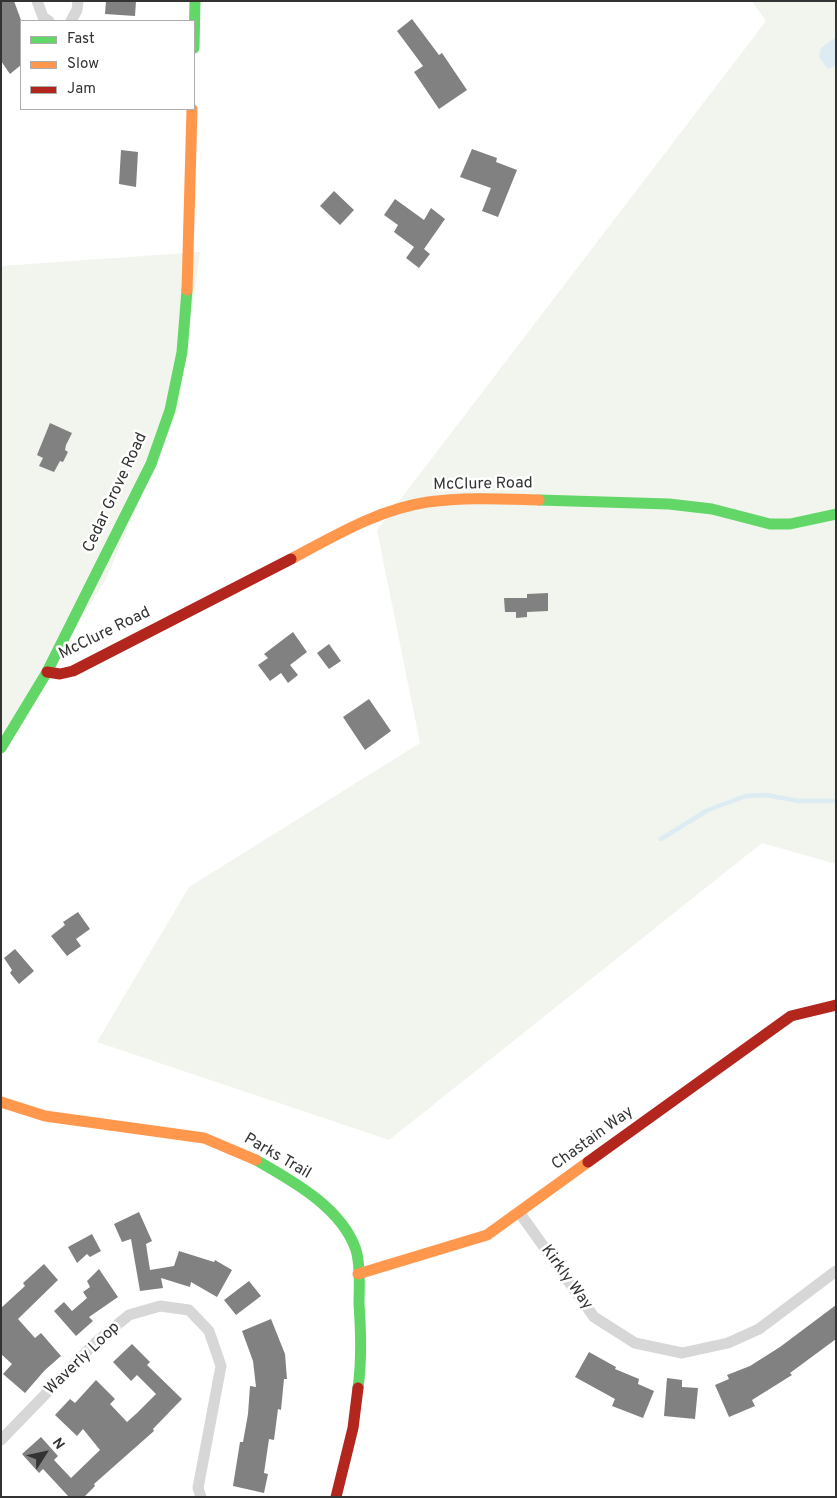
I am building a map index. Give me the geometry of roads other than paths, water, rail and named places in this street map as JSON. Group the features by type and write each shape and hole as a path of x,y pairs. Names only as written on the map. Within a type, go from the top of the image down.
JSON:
{"street":[{"path":"37,1 43,18 47,20"},
{"path":"72,20 78,10 78,1"},
{"path":"195,1 195,20"},
{"name":"Cedar Grove Road","path":"1,748 47,672 151,464 170,410 182,352 187,295 192,110"},
{"name":"McClure Road","path":"47,672 60,674 73,671 358,524 392,511 427,502 476,498 669,504 712,509 777,524 790,524 836,514"},
{"name":"Chastain Way","path":"358,1274 487,1235 791,1016 836,1006"},
{"name":"Parks Trail","path":"1,1102 45,1116 204,1138 247,1155 289,1179 324,1206 347,1230 357,1252 362,1362 353,1428 336,1497"},
{"name":"Kirkly Way","path":"519,1212 594,1317 635,1343 682,1353 728,1343 759,1328 836,1271"},
{"name":"Waverly Loop","path":"1,1440 95,1343 129,1315 160,1306 190,1310 209,1331 221,1366 198,1488 201,1497"}],"waterway":[{"path":"661,839 708,810 746,796 766,795 799,801 836,801"}]}
